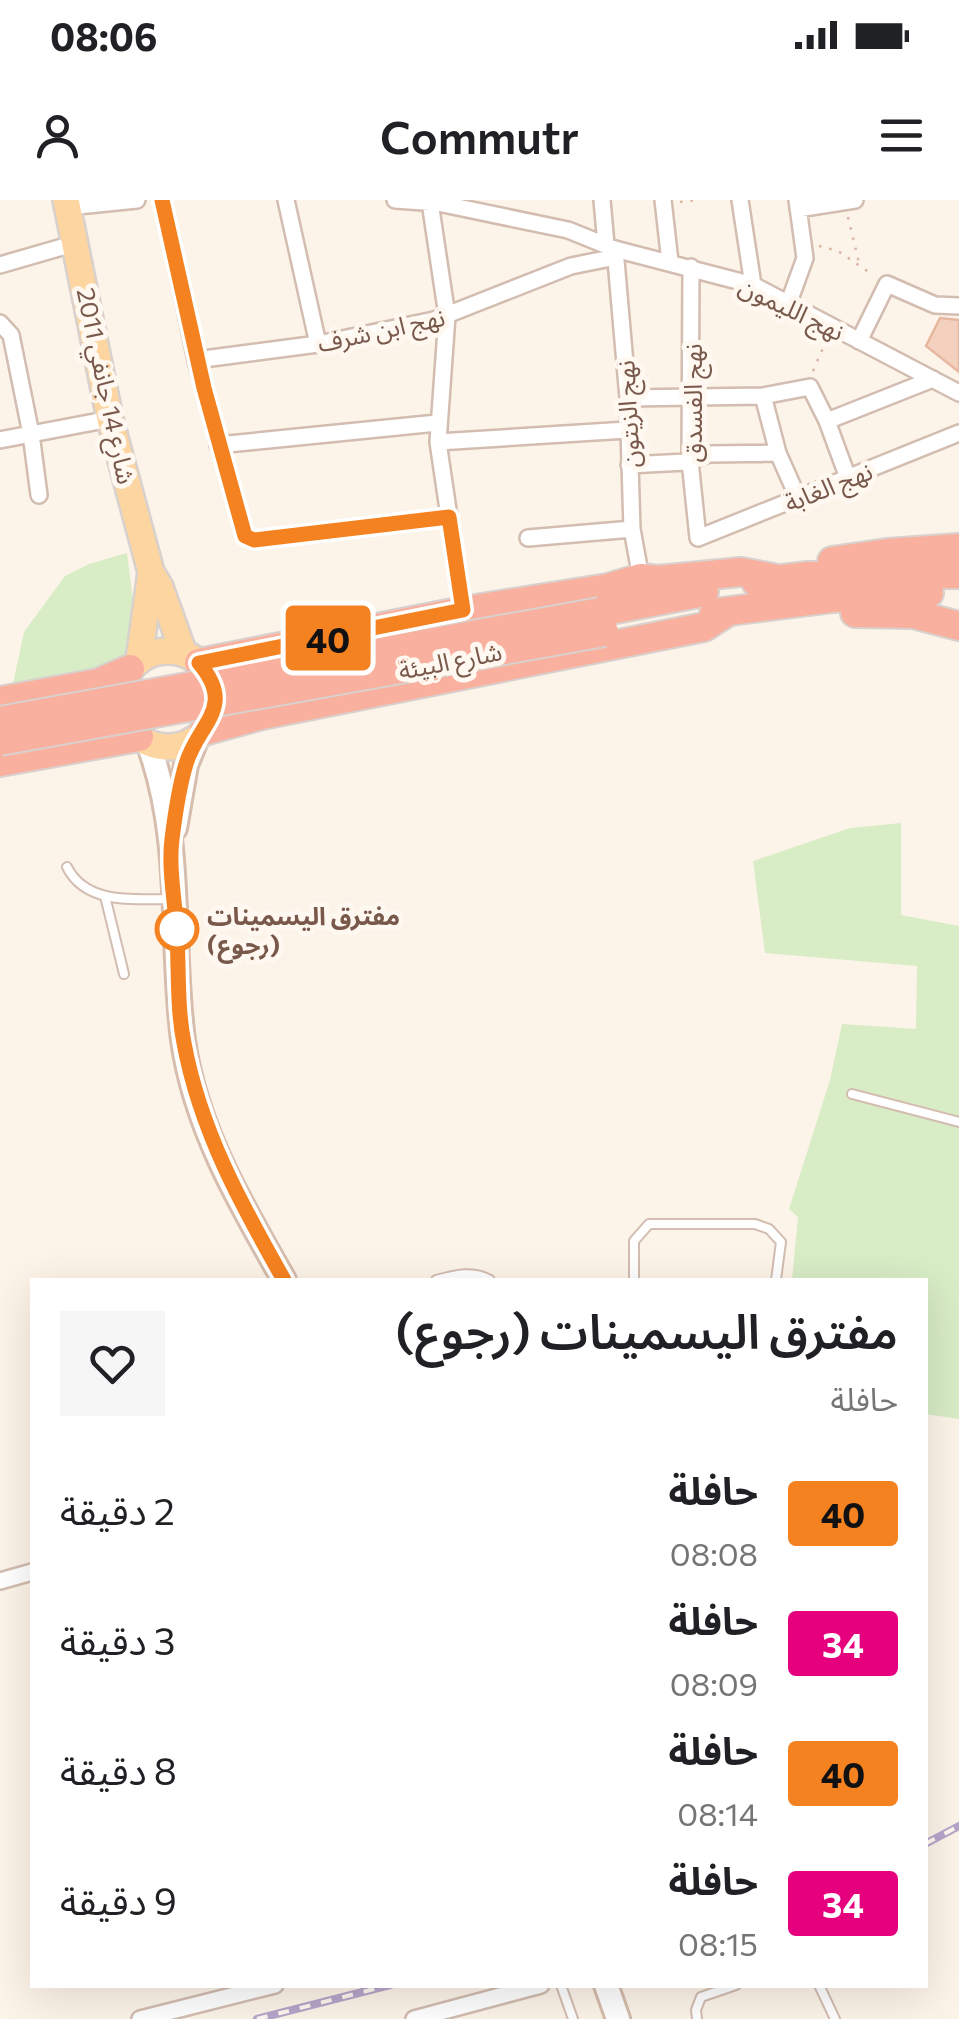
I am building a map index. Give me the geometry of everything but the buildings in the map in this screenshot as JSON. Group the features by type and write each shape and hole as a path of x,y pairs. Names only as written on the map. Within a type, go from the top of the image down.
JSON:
{"highway":[{"path":"808,576 838,558 959,548"},
{"path":"192,658 608,588 640,578 658,580 741,572 773,578"},
{"path":"0,721 602,622 738,609 959,574"},
{"name":"شارع البيئة","path":"0,741 602,622 773,578 808,576 900,583"},
{"path":"900,583 959,593"},
{"path":"200,734 262,714 704,627 738,609 783,619 850,613 913,614 959,626"},
{"path":"0,701 98,683 135,665"},
{"path":"0,762 143,740"}],"main road":[{"name":"شارع 14 جانفي 2011","path":"67,204 110,419 151,572 192,658"},
{"name":"شارع 14 جانفي 2011","path":"135,665 151,572"},
{"path":"172,841 186,764 216,704 215,689 209,675 192,658 153,654 135,665 123,682 122,712 156,763 172,841 183,1042 204,1124 242,1207 283,1278"},
{"path":"143,740 173,747 200,734"},
{"path":"607,1988 618,2019"}],"street":[{"path":"67,204 137,200"},
{"path":"162,200 218,445 242,530 250,539 449,517"},
{"path":"286,200 318,344"},
{"name":"نهج الليمون","path":"394,200 430,202 568,230 612,250 752,285 959,393"},
{"name":"نهج الزيتون","path":"602,200 612,250 628,398 632,529 640,578"},
{"path":"740,200 752,285"},
{"path":"430,202 448,316 438,442 463,610"},
{"path":"663,202 670,262"},
{"path":"789,302 804,263 797,204 850,202"},
{"path":"0,265 76,243"},
{"name":"نهج ابن شرف","path":"196,360 318,344 448,316 612,250"},
{"name":"نهج الفسدق","path":"691,267 690,461 698,538"},
{"path":"860,341 887,284 934,305 959,306"},
{"path":"0,323 10,334 31,434 38,495"},
{"path":"828,421 933,379"},
{"path":"628,398 763,396 810,387 828,421 848,478"},
{"path":"763,396 778,453 798,498"},
{"path":"0,440 110,419"},
{"path":"218,445 437,423"},
{"path":"438,442 627,430"},
{"name":"نهج الغابة","path":"698,538 959,433"},
{"path":"629,465 690,461 709,454 778,453"},
{"path":"528,538 632,529"},
{"path":"0,1580 30,1572"},
{"path":"140,2019 263,1988"},
{"path":"414,2019 531,1988"}],"lane":[{"path":"67,867 78,884 105,896 175,899"},
{"path":"105,896 124,974"},
{"path":"852,1094 959,1122"},
{"path":"634,1278 632,1256 640,1231 649,1224 756,1224 769,1229 782,1242 776,1278"},
{"path":"444,1278 460,1274 486,1278"},
{"path":"562,1988 572,2019"},
{"path":"697,2019 702,1997 728,1988"},
{"path":"820,1988 836,2019"}],"path":[{"path":"663,202 698,200"},
{"path":"850,202 859,264"},
{"path":"804,252 820,246 838,251 887,284"},
{"path":"810,387 814,368 833,327"}],"green space":[{"path":"127,553 133,600 133,650 121,671 9,702 24,632 65,576"},
{"path":"901,823 901,915 959,926 959,1419 928,1414 928,1278 792,1278 798,1217 789,1209 830,1080 842,1024 916,1029 917,966 765,953 753,861 850,828"}],"railway":[{"path":"928,1842 959,1826"},
{"path":"257,2019 378,1988"}],"bus line":[{"name":"40","path":"162,200 196,360 245,536 254,540 449,517 463,610 199,663 215,689 216,704 186,764 172,841 183,1042 204,1124 219,1160 283,1278"}],"place":[{"name":"مفترق اليسمينات (رجوع)","path":"177,929"}]}
